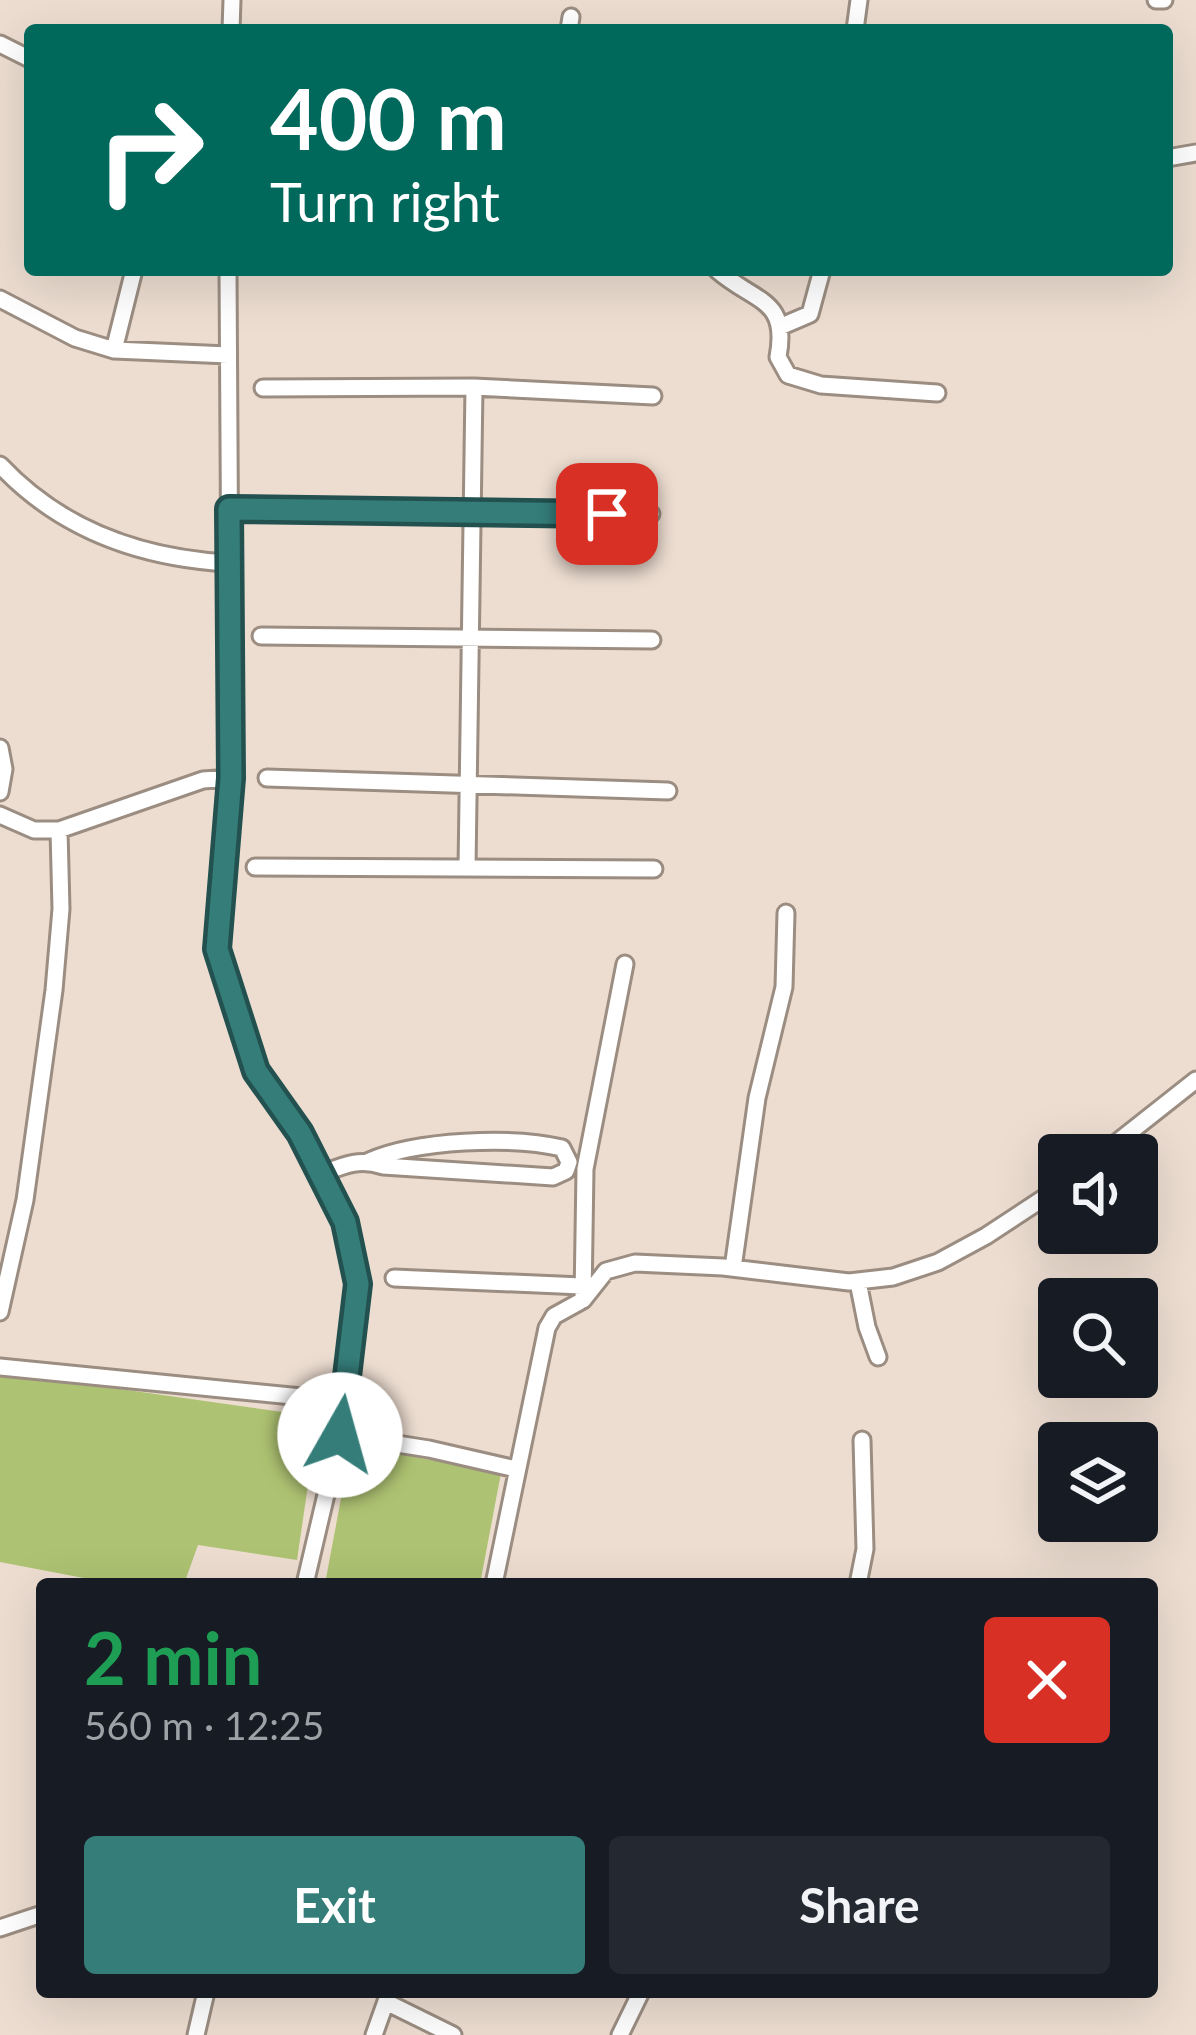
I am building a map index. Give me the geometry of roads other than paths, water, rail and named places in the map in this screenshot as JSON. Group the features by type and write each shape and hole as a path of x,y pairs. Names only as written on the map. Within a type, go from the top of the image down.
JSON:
{"street":[{"path":"114,350 132,276"},
{"path":"228,276 231,778 217,949 256,1071 300,1133 345,1222 358,1284 340,1435 305,1578"},
{"path":"726,276 766,304 782,326 779,363 795,379 938,393"},
{"path":"782,326 810,314 820,276"},
{"path":"0,299 76,338 114,350 228,355"},
{"path":"262,388 474,388 653,396"},
{"path":"467,868 474,388"},
{"path":"0,465 54,511 99,537 170,557 229,563"},
{"path":"229,509 651,514"},
{"path":"261,636 652,640"},
{"path":"0,748 4,769 0,792"},
{"path":"0,815 34,830 59,830 203,780 231,778"},
{"path":"267,778 668,791"},
{"path":"0,1312 25,1200 54,990 61,909 59,830"},
{"path":"255,867 654,869"},
{"path":"733,1268 757,1098 784,987 786,913"},
{"path":"582,1293 585,1169 625,964"},
{"path":"1128,1134 1196,1080"},
{"path":"321,1174 351,1161 370,1161 383,1166 553,1177 566,1172 569,1162 562,1148 500,1139 389,1153 370,1161"},
{"path":"495,1578 547,1328 554,1316 607,1271 647,1263 857,1282 893,1277 938,1262 1038,1201"},
{"path":"394,1278 582,1293"},
{"path":"857,1282 878,1357"},
{"path":"0,1367 342,1401"},
{"path":"340,1435 516,1469"},
{"path":"859,1578 865,1550 862,1440"},
{"path":"0,1928 36,1916"},
{"path":"196,2035 205,1998"},
{"path":"374,2035 388,1998"},
{"path":"390,1998 452,2035"},
{"path":"620,2035 638,1998"}]}
